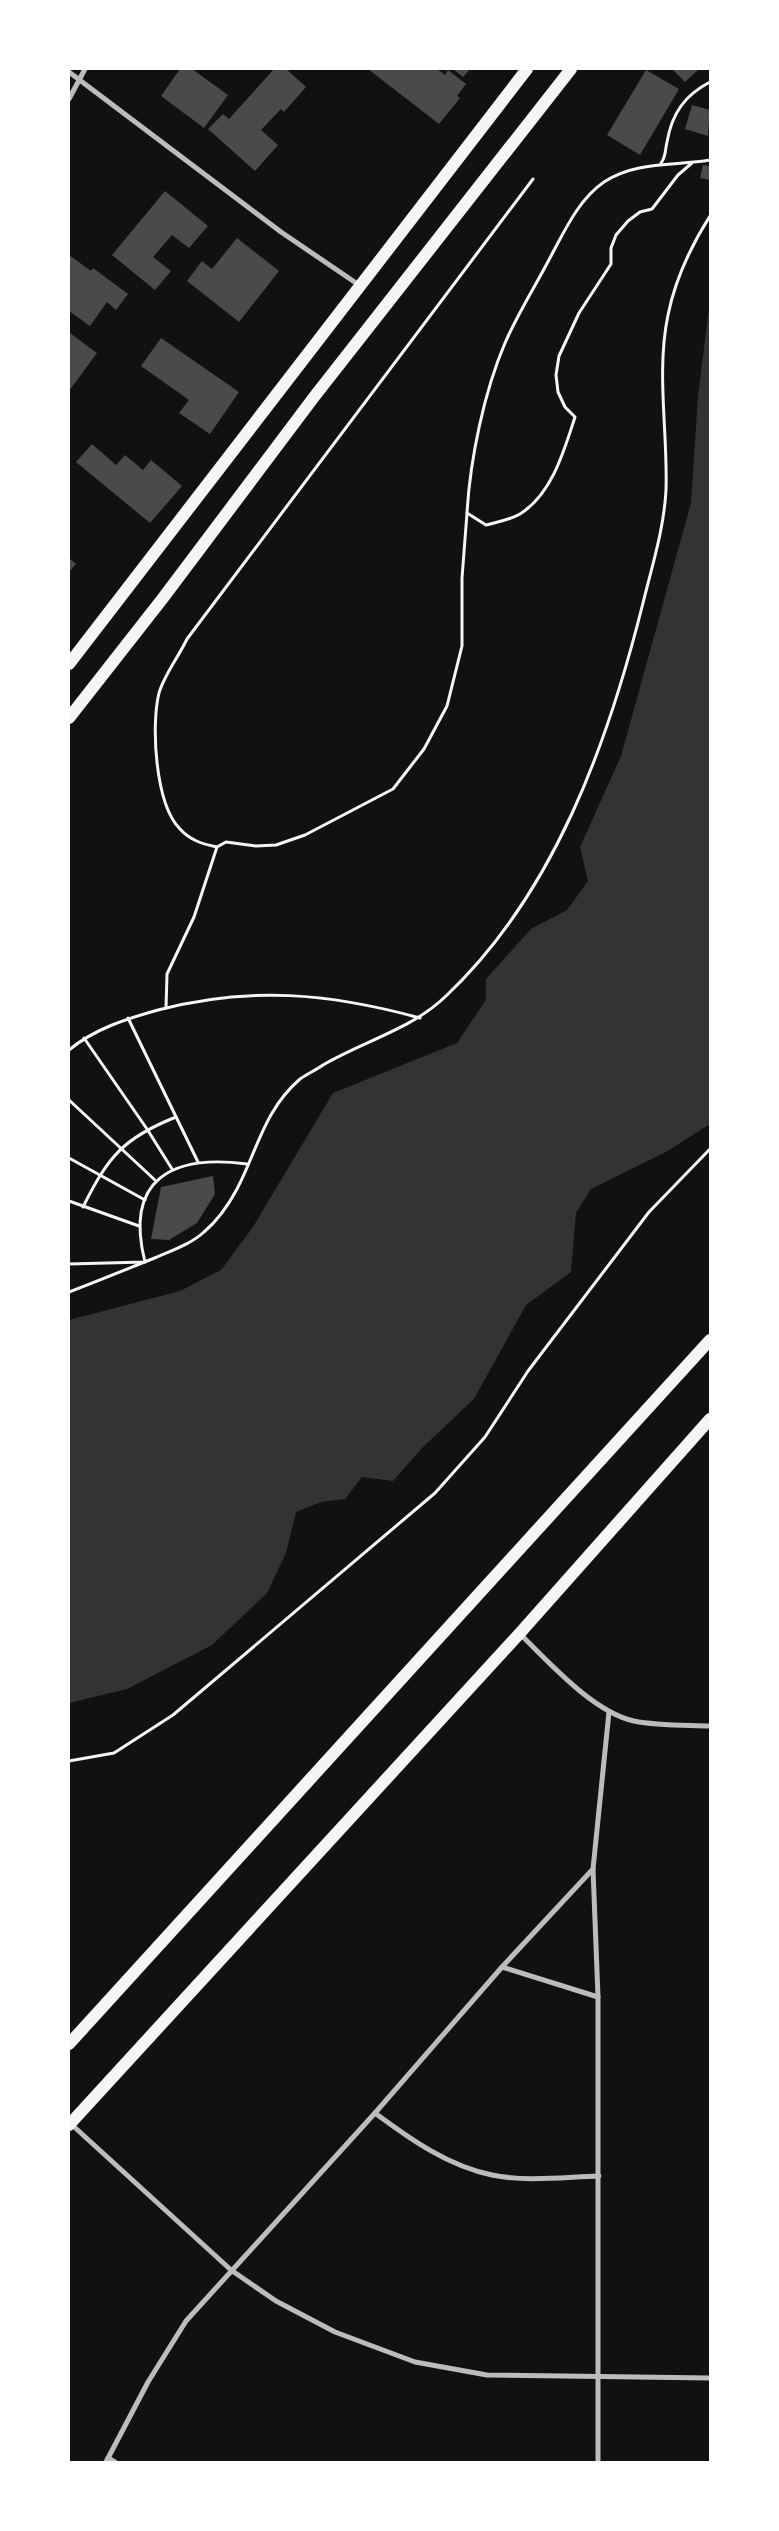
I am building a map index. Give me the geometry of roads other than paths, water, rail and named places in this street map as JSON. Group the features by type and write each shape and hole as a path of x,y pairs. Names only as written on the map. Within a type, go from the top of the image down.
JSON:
{"main road":[{"path":"69,664 527,69"},
{"path":"69,718 152,613 314,397 571,69"},
{"path":"69,2044 710,1340"},
{"path":"70,2124 520,1633 710,1420"}],"street":[{"path":"69,99 85,69"},
{"path":"69,72 281,232 359,285"},
{"path":"520,1633 565,1677 609,1712 634,1721 710,1726"},
{"path":"598,2462 598,1997 593,1869 609,1712"},
{"path":"115,2462 107,2460 148,2382 186,2321 375,2113 502,1967 593,1869"},
{"path":"502,1967 598,1997"},
{"path":"375,2113 408,2137 444,2158 492,2175 543,2178 599,2176"},
{"path":"70,2124 231,2270 276,2301 334,2332 415,2362 487,2375 597,2378 710,2378"}]}
